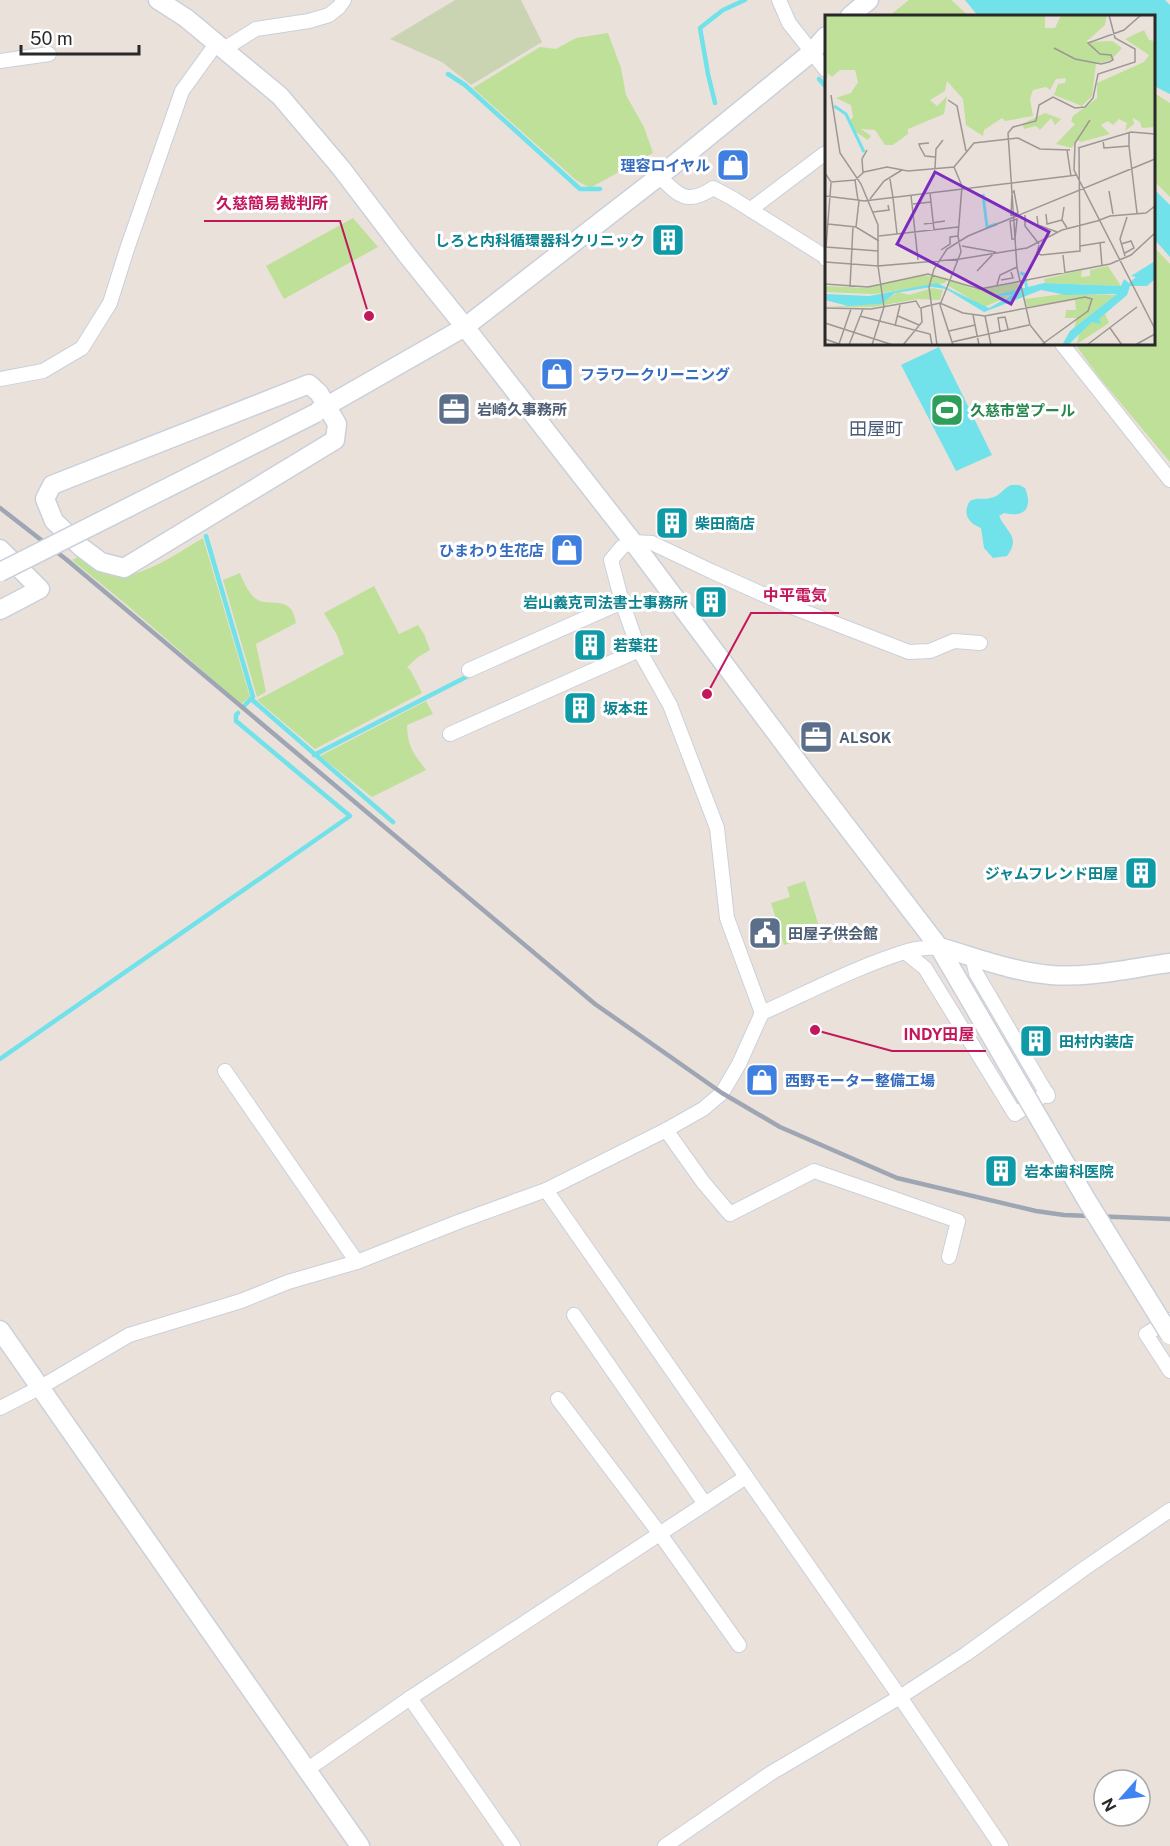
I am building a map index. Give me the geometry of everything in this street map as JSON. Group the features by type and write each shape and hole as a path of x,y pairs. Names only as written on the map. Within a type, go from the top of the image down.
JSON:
{"street":[{"path":"158,0 186,18 280,96 341,168 633,542 939,947 1086,1199 1170,1335"},
{"path":"0,379 43,371 82,348 110,303 182,91 220,46 256,29 309,21 329,15 344,0"},
{"path":"779,0 789,23 825,69"},
{"path":"851,15 869,0"},
{"path":"0,572 322,409 465,327 659,176 812,52 825,37"},
{"path":"0,62 49,54"},
{"path":"751,209 824,154 825,156"},
{"path":"659,176 677,193 690,198 712,188 751,209 825,258"},
{"path":"1063,345 1170,480"},
{"path":"309,384 320,393 322,409 337,424 335,440 124,568 101,562 81,547 54,521 45,499 52,485 309,384"},
{"path":"762,1013 727,918 717,828 670,705 639,650 622,602 611,560 622,547 633,542 652,543 787,604 909,652 930,651 954,641 980,643"},
{"path":"0,549 40,589 0,610"},
{"path":"469,670 622,602"},
{"path":"450,734 639,650"},
{"path":"0,1408 129,1335 241,1301 288,1282 357,1262 546,1190 666,1130 703,1109 722,1093 739,1064 762,1013 841,977 905,952 939,947 1017,969 1050,975 1077,975 1170,963"},
{"path":"905,952 925,968 1015,1114 1048,1094 976,973 972,956"},
{"path":"225,1071 357,1262"},
{"path":"666,1130 703,1182 730,1214 814,1171 958,1221 950,1257"},
{"path":"546,1190 900,1697 1001,1846"},
{"path":"574,1315 705,1504"},
{"path":"1170,1320 1146,1334 1170,1371"},
{"path":"0,1330 308,1768 360,1846"},
{"path":"558,1399 660,1534 739,1646"},
{"path":"308,1768 410,1698 746,1477"},
{"path":"665,1846 771,1773 900,1697 966,1654 1170,1510"},
{"path":"410,1698 513,1846"}],"green space":[{"path":"455,0 521,0 542,42 471,85 442,62 390,39"},
{"path":"909,0 951,0 968,15 890,15"},
{"path":"608,33 621,68 626,95 644,127 653,153 590,188 576,180 473,88 540,47 556,49 576,38"},
{"path":"1155,94 1170,103 1170,197 1155,182"},
{"path":"353,218 378,247 284,299 266,266"},
{"path":"1155,248 1170,264 1170,462 1098,376 1076,345 1155,345"},
{"path":"203,538 250,697 241,704 72,560 80,556 99,571 124,576 167,560"},
{"path":"240,573 248,590 255,598 260,601 284,604 294,613 296,623 256,644 266,692 257,697 223,580"},
{"path":"374,586 399,634 418,625 424,634 430,650 407,667 422,693 315,749 257,700 344,654 337,635 324,613"},
{"path":"426,701 433,714 407,725 412,749 426,770 372,797 320,756"},
{"path":"805,881 821,933 784,945 771,903 790,897 787,887"}],"water":[{"path":"965,0 1165,0 1170,5 1170,94 1155,86 1155,15 977,15"},
{"path":"1155,190 1170,205 1170,257 1155,240"},
{"name":"久慈市営プール","path":"939,347 992,455 956,471 901,365"},
{"path":"1011,485 1025,488 1027,506 1022,513 1004,513 999,516 1013,539 1013,544 1007,556 993,558 984,548 981,528 968,517 968,505 970,501 976,499 993,497"}],"waterway":[{"path":"715,103 700,28 723,10 745,0"},
{"path":"448,74 465,85 580,189 600,189"},
{"path":"819,79 825,86"},
{"path":"206,536 253,697 244,706"},
{"path":"314,755 468,676"},
{"path":"251,699 393,822"},
{"path":"0,1059 350,816 236,721 238,713"}],"railway":[{"path":"0,508 67,560 595,1004 722,1093 780,1127 897,1178 1036,1211 1064,1215 1170,1219"}],"place":[{"name":"理容ロイヤル","path":"733,165"},
{"name":"しろと内科循環器科クリニック","path":"668,240"},
{"name":"久慈簡易裁判所","path":"369,316"},
{"name":"フラワークリーニング","path":"557,374"},
{"name":"岩崎久事務所","path":"454,409"},
{"name":"久慈市営プール","path":"947,410"},
{"name":"柴田商店","path":"672,523"},
{"name":"ひまわり生花店","path":"567,550"},
{"name":"岩山義克司法書士事務所","path":"711,602"},
{"name":"若葉荘","path":"590,645"},
{"name":"中平電気","path":"707,694"},
{"name":"坂本荘","path":"580,708"},
{"name":"ALSOK","path":"816,737"},
{"name":"ジャムフレンド田屋","path":"1141,873"},
{"name":"田屋子供会館","path":"765,933"},
{"name":"INDY田屋","path":"815,1030"},
{"name":"田村内装店","path":"1036,1041"},
{"name":"西野モーター整備工場","path":"762,1080"},
{"name":"岩本歯科医院","path":"1001,1171"}],"district":[{"name":"田屋町","path":"876,428"}]}
